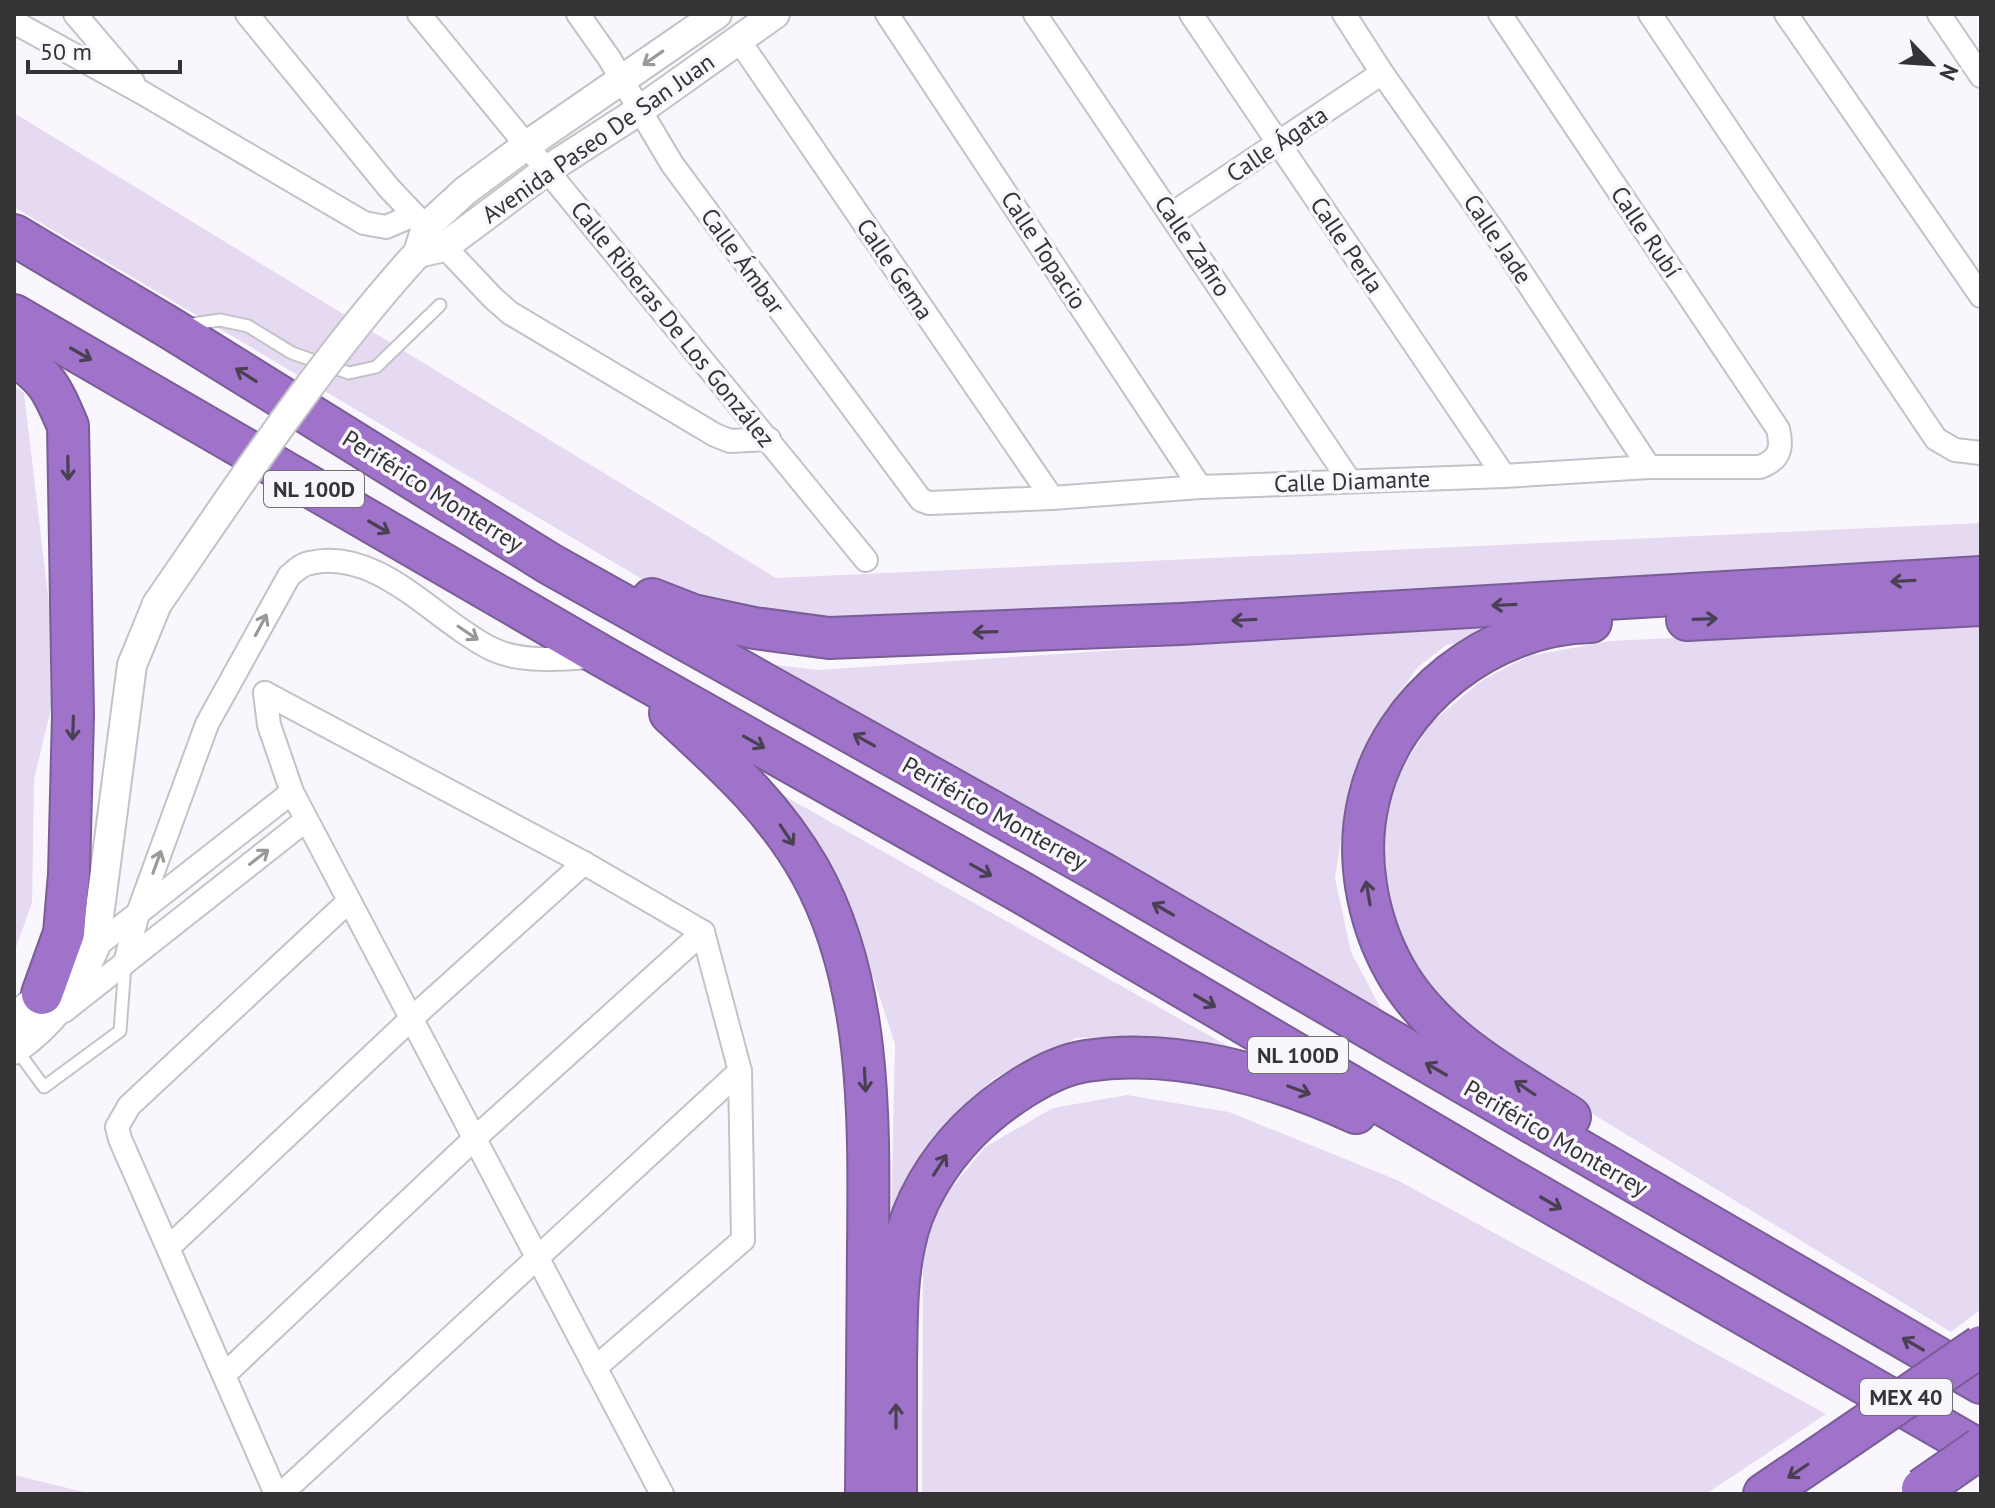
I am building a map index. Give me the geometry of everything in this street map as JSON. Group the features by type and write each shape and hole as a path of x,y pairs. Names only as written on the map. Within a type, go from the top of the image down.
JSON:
{"highway":[{"name":"Periférico Monterrey","path":"14,235 550,564 1102,873 1981,1383"},
{"name":"NL 100D","path":"14,315 608,660 1019,891 1499,1173 1981,1449"},
{"path":"14,355 37,371 53,390 68,426 73,715 69,874 64,933 34,1013"},
{"path":"550,564 611,583 693,615 754,628 829,638 1181,624 1981,577"},
{"path":"1673,1205 1575,1120 1464,1048 1410,993 1396,971 1384,948 1369,900 1364,850 1369,799 1388,750 1417,706 1456,670 1502,643 1554,626 1981,605"},
{"path":"608,660 723,760 773,814 812,874 845,962 860,1033 869,1158 866,1494"},
{"path":"896,1494 897,1297 904,1244 922,1193 951,1148 989,1109 1034,1080 1084,1061 1139,1059 1206,1064 1295,1088 1499,1173"},
{"name":"MEX 40","path":"1764,1494 1981,1346"},
{"path":"1919,1491 1981,1449"}],"street":[{"path":"75,14 141,92"},
{"path":"247,14 347,138 422,241 530,326 715,435 730,441 769,439"},
{"name":"Calle Riberas De Los González","path":"419,14 866,560"},
{"name":"Calle Ámbar","path":"578,14 681,177 921,500"},
{"name":"Avenida Paseo De San Juan","path":"97,935 132,665 157,604 317,373 465,191 717,14"},
{"name":"Avenida Paseo De San Juan","path":"422,241 547,170 640,110 775,14"},
{"name":"Calle Topacio","path":"887,14 1200,487"},
{"name":"Calle Zafiro","path":"1035,14 1349,480"},
{"name":"Calle Perla","path":"1191,14 1504,476"},
{"name":"Calle Jade","path":"1344,14 1497,236 1649,467"},
{"name":"Calle Rubí","path":"1500,14 1778,429 1782,443 1779,455"},
{"path":"1650,14 1936,439 1955,450 1981,453"},
{"path":"1786,14 1981,296"},
{"path":"1939,14 1981,76"},
{"path":"14,22 141,92 364,223 386,227 422,241"},
{"name":"Calle Gema","path":"738,39 1052,498"},
{"name":"Calle Ágata","path":"1172,214 1382,73"},
{"name":"Calle Diamante","path":"921,500 929,503 1052,498 1200,487 1504,476 1649,467 1760,467 1779,455"},
{"path":"125,963 138,913 207,724 289,576 307,563 335,561 377,571 493,649 520,657 608,660"},
{"path":"595,1368 743,1240 740,1071 703,932 584,863 265,693 269,725 292,792 474,1139 595,1368 662,1494"},
{"path":"15,1048 34,1013 97,935 138,913 292,792"},
{"path":"34,1013 125,963 306,820"},
{"path":"168,1248 411,1019 584,863"},
{"path":"349,901 129,1106 117,1127 278,1494 740,1071"},
{"path":"224,1375 474,1139 703,932"}],"lane":[{"path":"170,328 220,320 248,326 292,353 349,373 376,367 440,305"},
{"path":"15,1048 44,1087 120,1031 125,963"}],"shaded area":[{"path":"14,113 776,578 1981,523 1981,559 813,625 732,611 647,582 14,207"},
{"path":"14,386 24,393 58,680 34,779 32,903 14,953"},
{"path":"1553,621 1446,645 1418,667 1374,728 1346,806 1335,878 1351,952 1391,1028 759,663 818,670"},
{"path":"1981,623 1981,1309 1951,1332 1499,1057 1434,1001 1392,940 1379,885 1380,827 1399,773 1431,723 1481,681 1529,656 1610,641"},
{"path":"760,782 1256,1062 1154,1036 1076,1038 993,1079 928,1147 891,1227 895,1044 862,943 822,853"},
{"path":"1127,1095 1229,1112 1397,1180 1826,1414 1706,1494 922,1494 923,1250 944,1197 985,1147 1053,1108"},
{"path":"14,1475 92,1494 14,1494"}]}
